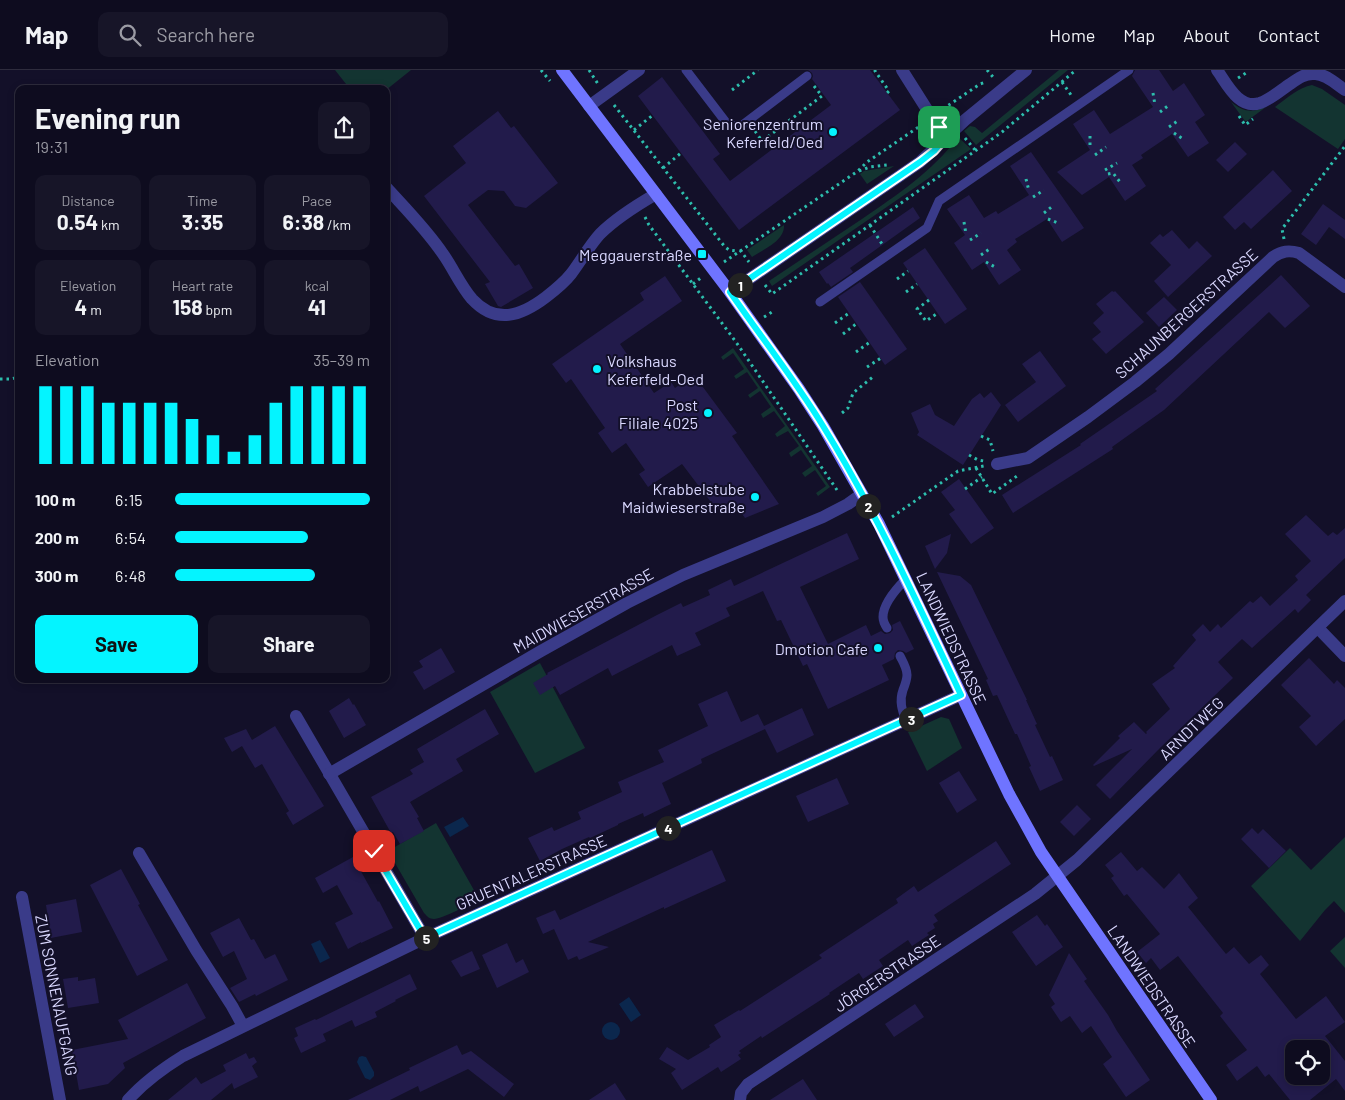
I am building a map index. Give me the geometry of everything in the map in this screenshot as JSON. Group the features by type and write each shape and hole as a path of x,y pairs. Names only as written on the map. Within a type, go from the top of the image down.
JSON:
{"main road":[{"name":"LANDWIEDSTRASSE","path":"562,70 730,292 823,426 879,524 961,695 1040,852 1211,1100"}],"street":[{"path":"589,106 639,70"},
{"path":"902,70 945,138"},
{"path":"730,292 920,162 934,151 965,120 1026,70"},
{"path":"1217,70 1237,98 1252,104 1260,103 1298,78 1306,75 1316,74 1326,77 1345,90"},
{"path":"390,191 435,242 460,283 472,298 490,313 500,315 511,315 531,308 572,273 602,232 639,204 656,194"},
{"path":"1285,251 1299,253 1345,287"},
{"name":"SCHAUNBERGERSTRASSE","path":"997,464 1028,458 1088,417 1169,354 1273,257 1285,251"},
{"name":"MAIDWIESERSTRASSE","path":"329,774 540,651 627,603 683,575 823,516 848,504 862,494"},
{"name":"ARNDTWEG","path":"1057,876 1084,853 1345,601"},
{"path":"1318,628 1345,656"},
{"name":"GRUENTALERSTRASSE","path":"128,1100 158,1072 182,1056 243,1026 425,938 961,695"},
{"path":"296,716 425,938"},
{"path":"139,854 243,1026"},
{"name":"JÖRGERSTRASSE","path":"740,1100 741,1093 748,1084 1027,899 1057,876"},
{"name":"ZUM SONNENAUFGANG","path":"22,897 60,1100"}],"lane":[{"path":"686,70 728,125 741,126 809,79"},
{"path":"820,302 927,228 939,201 1129,70"},
{"path":"886,628 882,617 884,611 894,592 906,579"},
{"path":"900,656 907,673 901,695 902,712 906,721"}],"path":[{"path":"588,70 725,248 729,250 735,252 740,250 858,171"},
{"path":"732,90 758,70"},
{"path":"876,70 890,91 887,93"},
{"path":"987,70 993,78"},
{"path":"772,294 1002,132 1076,70"},
{"path":"1233,75 1240,85"},
{"path":"748,121 762,141 822,96 809,79"},
{"path":"1153,93 1155,105"},
{"path":"1160,112 1169,105"},
{"path":"634,130 653,115"},
{"path":"1170,127 1179,120"},
{"path":"1174,133 1182,139"},
{"path":"1090,136 1090,149"},
{"path":"1285,251 1282,229 1345,146"},
{"path":"1095,155 1106,147"},
{"path":"664,168 681,153"},
{"path":"1116,163 1107,172 1113,173 1120,182"},
{"path":"1026,179 1029,191"},
{"path":"1033,197 1044,190"},
{"path":"1044,212 1054,205"},
{"path":"1048,219 1058,224"},
{"path":"964,222 966,234"},
{"path":"649,225 736,342 837,490"},
{"path":"870,225 888,255"},
{"path":"970,240 981,233"},
{"path":"981,255 991,248"},
{"path":"986,262 995,267"},
{"path":"897,279 908,271"},
{"path":"906,292 918,284"},
{"path":"929,300 917,309 926,322 938,313"},
{"path":"835,323 849,313"},
{"path":"843,334 856,324"},
{"path":"856,352 870,342"},
{"path":"867,367 880,358"},
{"path":"842,413 848,408 853,393 874,376"},
{"path":"0,379 15,378"},
{"path":"892,517 958,471 997,464 990,440 981,436"},
{"path":"965,489 982,478"}],"green space":[{"path":"335,70 411,70 390,87 390,85 347,85"},
{"path":"1059,70 1068,70 976,145 964,131 970,126 975,127 982,133"},
{"path":"1312,85 1322,89 1345,105 1345,139 1338,149 1275,107 1297,91"},
{"path":"1231,102 1240,108 1248,110 1266,107 1245,121"},
{"path":"958,137 971,149 772,286 769,281 914,182 937,161"},
{"path":"894,166 867,184 860,174 864,171"},
{"path":"784,225 781,236 777,240 768,248 752,257 747,250"},
{"path":"733,348 830,487 818,496 816,493 826,486 815,470 805,477 802,473 812,466 801,450 791,457 789,453 799,446 788,431 777,437 775,434 785,426 774,411 763,418 761,414 771,407 760,391 750,398 748,395 758,388 747,372 736,379 734,376 744,369 733,353 723,360 721,357"},
{"path":"540,663 585,748 535,773 490,692"},
{"path":"941,717 949,719 962,748 927,771 908,732"},
{"path":"436,823 479,899 450,914 434,919 429,918 424,913 388,851"},
{"path":"1345,837 1345,913 1334,901 1300,941 1251,886 1290,848 1311,870"},
{"path":"1345,937 1345,968 1330,951"}],"water":[{"path":"463,817 469,826 450,837 444,827"},
{"path":"320,940 330,958 320,963 311,944"},
{"path":"629,997 641,1015 631,1022 619,1004"},
{"path":"607,1022 615,1022 620,1027 618,1038 607,1040 602,1035 602,1027"},
{"path":"359,1057 366,1057 374,1072 374,1076 370,1080 365,1078 357,1062"}],"building":[{"path":"808,70 870,70 900,110 739,230 638,96 662,77 720,154 713,159 730,181 831,105 812,79 812,73"},
{"path":"1135,70 1159,70 1173,91 1184,83 1205,115 1195,122 1209,143 1188,157 1172,134 1141,155 1143,158 1132,165 1146,186 1125,201 1109,177 1082,195 1057,172 1090,150 1073,124 1094,110 1110,134 1153,107 1132,76"},
{"path":"498,111 511,128 514,126 558,183 526,208 515,206 504,191 488,190 468,205 515,266 519,264 533,288 501,307 498,306 485,284 490,282 424,196 466,163 453,146"},
{"path":"1235,142 1247,154 1228,172 1216,160"},
{"path":"1031,152 1084,228 1062,242 1047,219 1015,239 1017,242 1007,250 1021,270 999,285 984,262 972,270 954,243 965,235 947,209 969,195 984,218 996,211 998,214 1029,195 1010,166"},
{"path":"1273,170 1292,191 1251,229 1244,222 1235,230 1223,217"},
{"path":"1323,204 1345,220 1345,239 1329,227 1316,245 1301,234"},
{"path":"913,207 920,218 850,268 853,272 831,287 827,284 819,272"},
{"path":"1172,230 1189,249 1197,241 1212,256 1168,297 1154,281 1171,265 1150,243 1160,234 1163,237"},
{"path":"925,248 967,309 945,324 903,263"},
{"path":"1281,275 1310,306 1285,328 1269,312 1164,410 1112,447 1113,449 1013,513 1002,495 1081,445 1157,391 1155,389"},
{"name":"Volkshaus Keferfeld-Oed","path":"665,276 682,301 620,344 654,393 671,382 675,388 694,375 737,433 732,436 779,504 745,518 732,500 717,510 682,464 648,487 639,474 645,470 626,443 612,453 598,433 605,428 571,379 566,383 552,364 644,300 640,293"},
{"path":"860,282 907,349 885,365 838,297"},
{"path":"1112,291 1115,291 1144,322 1106,354 1092,339 1101,332 1093,323 1104,313 1096,304"},
{"path":"1164,297 1177,310 1159,327 1146,313"},
{"path":"1040,351 1066,386 1018,422 1005,405 1036,382 1022,364"},
{"path":"991,392 1001,405 963,465 917,435 919,432 911,413 930,404 935,415 954,426 972,399 980,393 984,398"},
{"path":"959,479 994,528 971,544 949,514 955,510 941,492"},
{"path":"1306,515 1328,536 1333,532 1337,535 1345,528 1345,558 1306,595 1311,600 1298,613 1295,609 1252,648 1242,639 1218,662 1233,678 1110,799 1096,785 1132,749 1093,765 1120,738 1118,736 1134,722 1146,734 1170,709 1152,684 1175,668 1173,666 1196,640 1192,635 1203,624 1210,632 1218,624 1221,628 1250,601 1253,603 1261,596 1270,606 1298,580 1295,576 1311,561 1285,534"},
{"path":"847,533 859,559 800,587 828,644 866,625 871,636 881,631 885,634 890,633 893,630 892,625 900,621 914,649 906,653 898,650 895,653 894,659 882,665 889,680 828,709 807,664 803,666 781,620 777,621 763,591 726,608 730,616 695,633 701,645 677,656 672,645 612,676 608,668 560,695 555,686 540,695 533,683 547,673 681,603 683,607 710,595 708,590 731,579 734,586"},
{"path":"951,534 947,553 935,569 925,546"},
{"path":"937,572 960,576 971,585 1027,700 1037,724 1035,725 1050,757 1052,756 1063,780 1040,791 1017,734 1015,734 997,695 993,696 986,680 988,679"},
{"path":"441,648 455,672 424,690 413,672 423,667 419,661"},
{"path":"1309,658 1334,684 1337,680 1345,688 1345,719 1316,746 1299,727 1311,716 1281,685"},
{"path":"727,691 741,722 758,714 764,726 802,708 814,735 777,753 765,729 701,759 702,763 662,783 671,804 644,817 643,813 562,849 540,861 528,838 552,827 554,831 581,819 578,812 622,792 618,782 664,762 658,750 708,726 698,704"},
{"path":"349,698 366,725 344,738 329,711"},
{"path":"485,709 499,734 456,759 463,771 410,802 419,817 417,818 424,831 400,844 393,832 391,833 371,797 413,774 410,770 424,762 417,749"},
{"path":"275,726 324,806 293,825 286,813 289,811 262,764 255,768 242,746 232,752 224,738 246,729 252,740"},
{"path":"959,771 977,800 957,813 939,783"},
{"path":"837,778 849,804 808,822 796,796"},
{"path":"1077,805 1091,819 1074,836 1060,822"},
{"path":"1252,828 1258,834 1263,829 1286,851 1269,868 1241,839"},
{"path":"996,841 1011,864 934,915 938,921 933,924 935,928 927,933 929,935 912,946 908,940 879,960 883,966 863,979 859,973 762,1038 761,1036 739,1051 741,1053 738,1055 741,1059 721,1072 718,1067 682,1090 671,1073 676,1069 659,1059 667,1047 688,1060 710,1047 709,1045 721,1037 714,1025 740,1011 822,958 819,955 898,903 896,899 914,886 918,892"},
{"path":"712,850 726,881 588,942 609,947 579,960 577,956 568,960 554,929 543,934 536,918 555,910 560,920"},
{"path":"1121,852 1137,871 1142,867 1164,889 1179,873 1198,898 1188,907 1226,954 1234,947 1249,964 1261,955 1269,965 1260,974 1296,1019 1326,996 1345,1022 1325,1036 1328,1040 1285,1040 1285,1085 1329,1085 1310,1100 1290,1100 1269,1074 1265,1077 1257,1066 1237,1081 1226,1065 1247,1050 1220,1016 1223,1013 1178,956 1160,970 1151,958 1146,963 1137,952 1160,934 1127,894 1124,896 1111,878 1114,876 1105,865"},
{"path":"353,857 393,928 348,949 335,923 353,914 337,885 323,893 315,878"},
{"path":"121,869 168,960 137,976 90,885"},
{"path":"76,899 82,932 51,938 46,905"},
{"path":"1037,915 1045,926 1047,924 1063,947 1036,966 1012,932"},
{"path":"239,918 251,940 254,939 265,959 275,954 288,980 239,1002 230,988 247,979 234,951 223,957 210,933"},
{"path":"507,943 516,963 523,959 529,972 497,988 482,955"},
{"path":"472,951 480,969 461,977 451,961"},
{"path":"1069,953 1087,979 1084,981 1150,1080 1126,1097 1103,1064 1112,1057 1091,1026 1082,1033 1070,1016 1061,1022 1051,1007 1055,1004 1049,995"},
{"path":"410,974 417,989 375,1012 377,1017 355,1027 352,1020 323,1034 326,1041 301,1053 294,1038 298,1036 295,1028 316,1020"},
{"path":"78,977 78,981 95,978 99,1003 68,1008 63,979"},
{"path":"187,983 206,1018 123,1063 125,1068 108,1084 79,1090 72,1050 128,1039 118,1020"},
{"path":"915,1004 924,1017 894,1037 885,1024"},
{"path":"1330,1042 1345,1061 1345,1091 1336,1079 1330,1084"},
{"path":"457,1045 462,1055 471,1051 514,1084 504,1097 468,1069 420,1092 418,1086 390,1100 348,1100 410,1070 409,1068"},
{"path":"246,1053 249,1059 254,1057 257,1062 252,1066 258,1077 234,1089 232,1083 211,1100 168,1100 196,1077 201,1084 226,1071 223,1065"},
{"path":"803,1079 817,1100 770,1100"},
{"path":"615,1083 626,1100 589,1100"}],"place":[{"name":"Seniorenzentrum Keferfeld/Oed","path":"833,132"},
{"name":"Meggauerstraße","path":"702,254"},
{"name":"Volkshaus Keferfeld-Oed","path":"597,369"},
{"name":"Post Filiale 4025","path":"708,413"},
{"name":"Krabbelstube Maidwieserstraße","path":"755,497"},
{"name":"Dmotion Cafe","path":"878,648"}],"route":[{"path":"374,851 425,938 961,695 879,524 823,426 730,292 934,151 945,138 939,127"}]}
